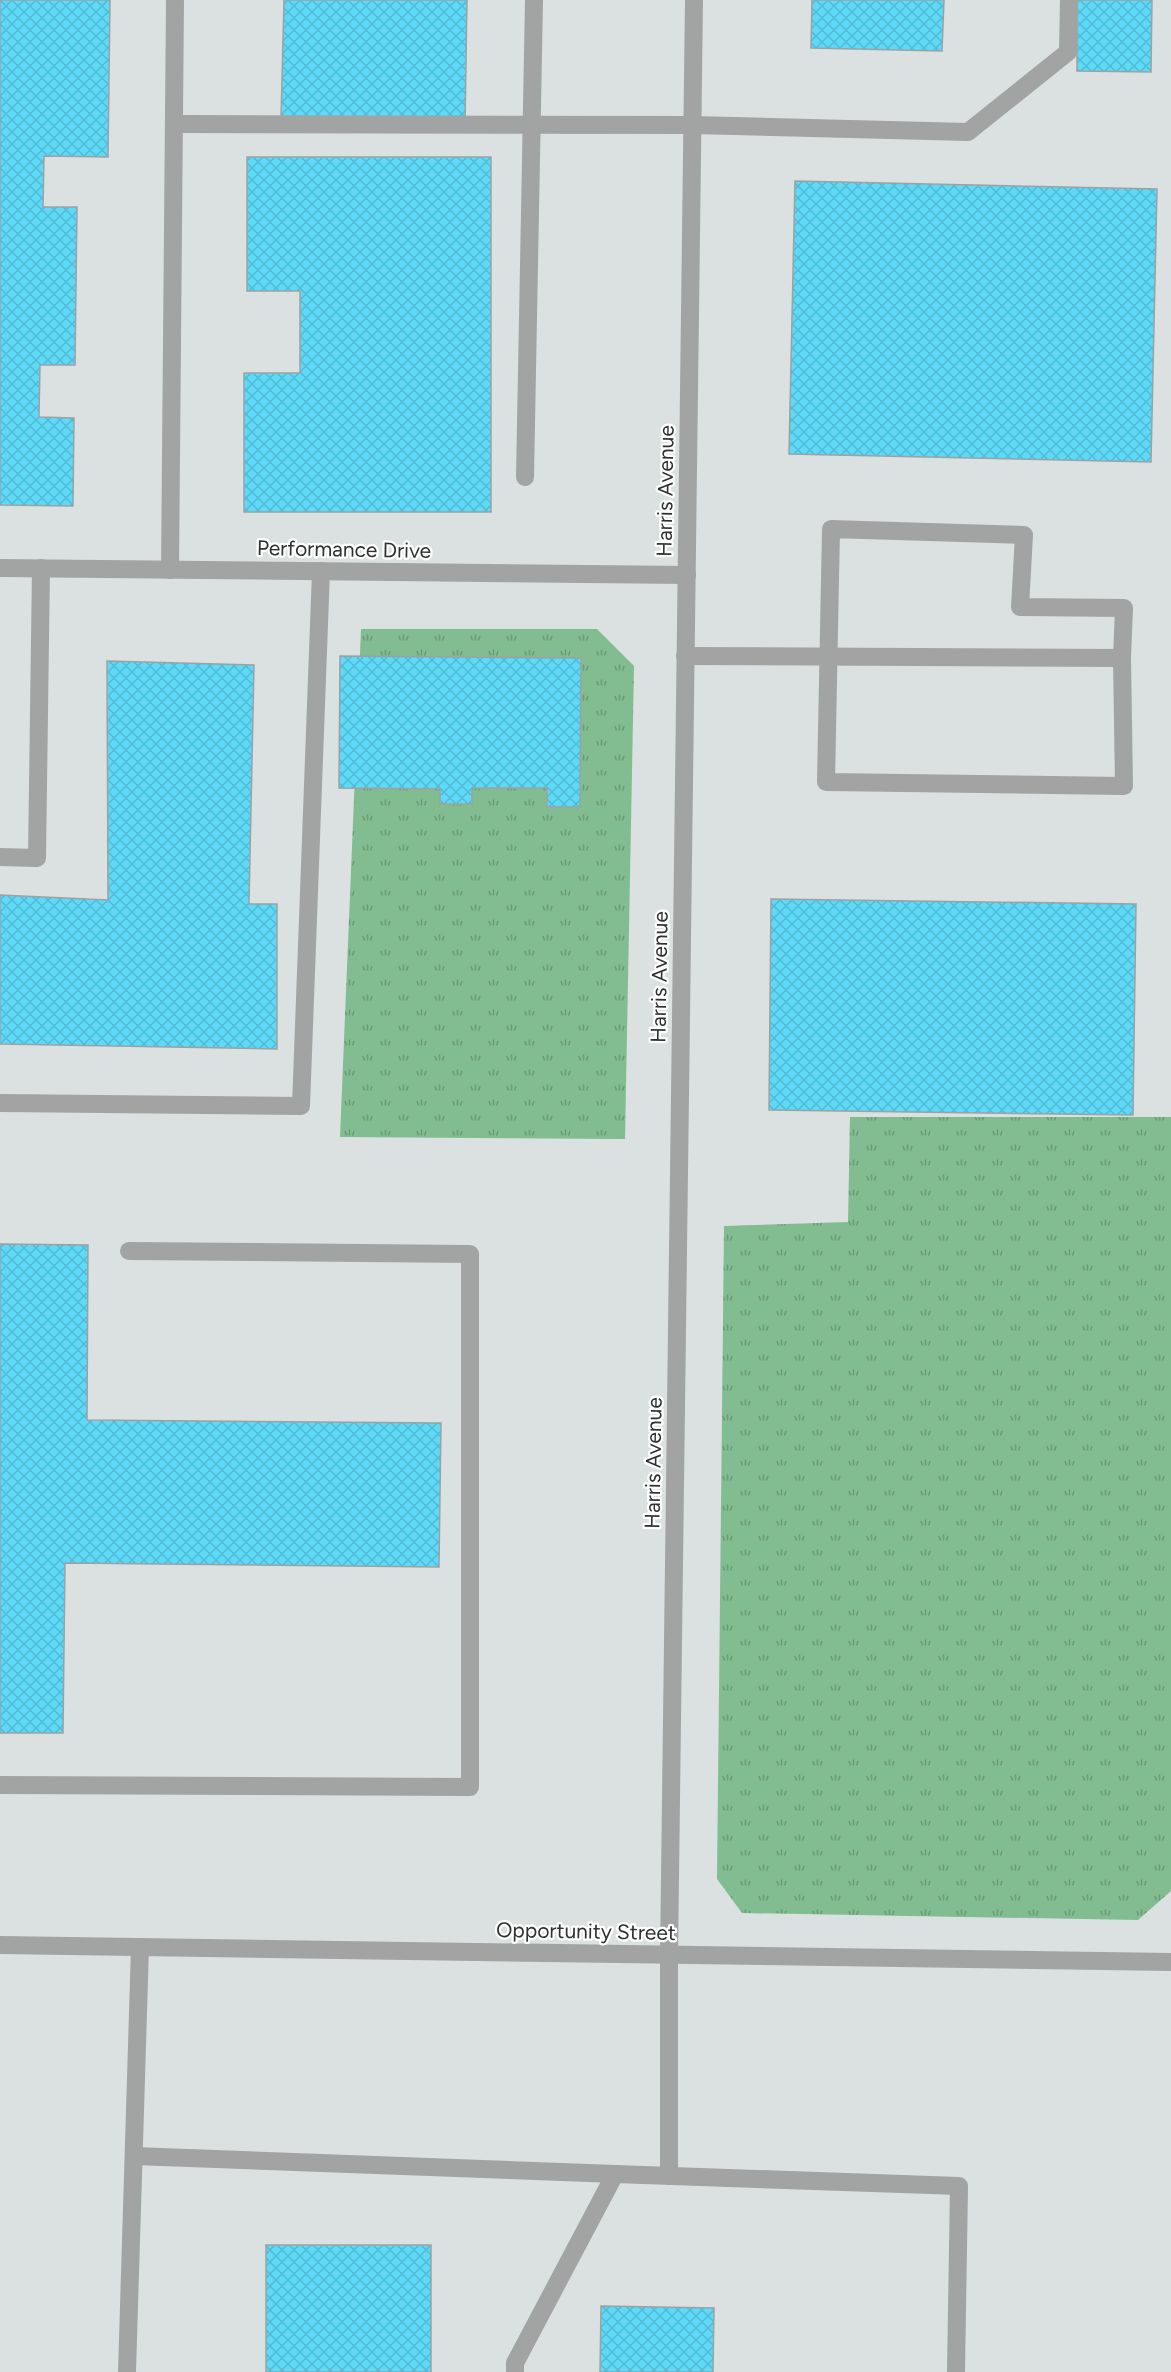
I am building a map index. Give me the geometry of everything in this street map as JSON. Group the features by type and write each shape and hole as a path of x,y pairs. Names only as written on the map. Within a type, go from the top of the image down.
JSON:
{"street":[{"path":"170,570 175,0"},
{"path":"525,477 534,0"},
{"name":"Harris Avenue","path":"669,2176 669,1955 694,0"},
{"path":"174,124 693,125 968,132 1068,52 1069,0"},
{"path":"831,529 1024,535 1020,607 1124,608 1122,658 1124,786 826,782 828,657 831,529"},
{"name":"Performance Drive","path":"0,568 687,575"},
{"path":"0,857 37,858 41,568"},
{"path":"0,1103 301,1106 321,571"},
{"path":"685,656 1122,658"},
{"path":"0,1785 470,1787 470,1254 129,1251"},
{"name":"Opportunity Street","path":"0,1945 1171,1962"},
{"path":"127,2372 140,1947"},
{"path":"134,2156 959,2186 956,2372"},
{"path":"515,2372 515,2363 615,2174"}],"green space":[{"path":"361,629 597,629 634,666 625,1139 340,1137"},
{"path":"850,1117 1171,1117 1171,1891 1138,1920 742,1913 717,1879 724,1226 848,1222"}],"building":[{"path":"0,0 110,0 108,157 44,156 43,207 77,207 75,365 40,365 39,417 74,418 73,506 0,505"},
{"path":"284,0 467,0 465,123 281,119"},
{"path":"812,0 944,0 942,51 811,48"},
{"path":"1077,0 1152,0 1151,72 1077,71"},
{"path":"247,157 491,157 491,512 244,512 244,373 300,373 300,291 247,291"},
{"path":"795,181 1157,189 1151,462 789,454"},
{"path":"340,656 581,658 580,807 547,807 547,788 472,788 472,804 440,804 440,789 339,788"},
{"path":"107,661 254,665 249,904 277,904 277,1049 0,1044 0,895 108,900"},
{"path":"771,899 1136,904 1133,1115 769,1110"},
{"path":"0,1244 88,1245 87,1420 441,1423 439,1567 65,1563 63,1733 0,1733"},
{"path":"266,2245 431,2245 431,2372 266,2372"},
{"path":"601,2306 714,2308 713,2372 600,2372"}]}
